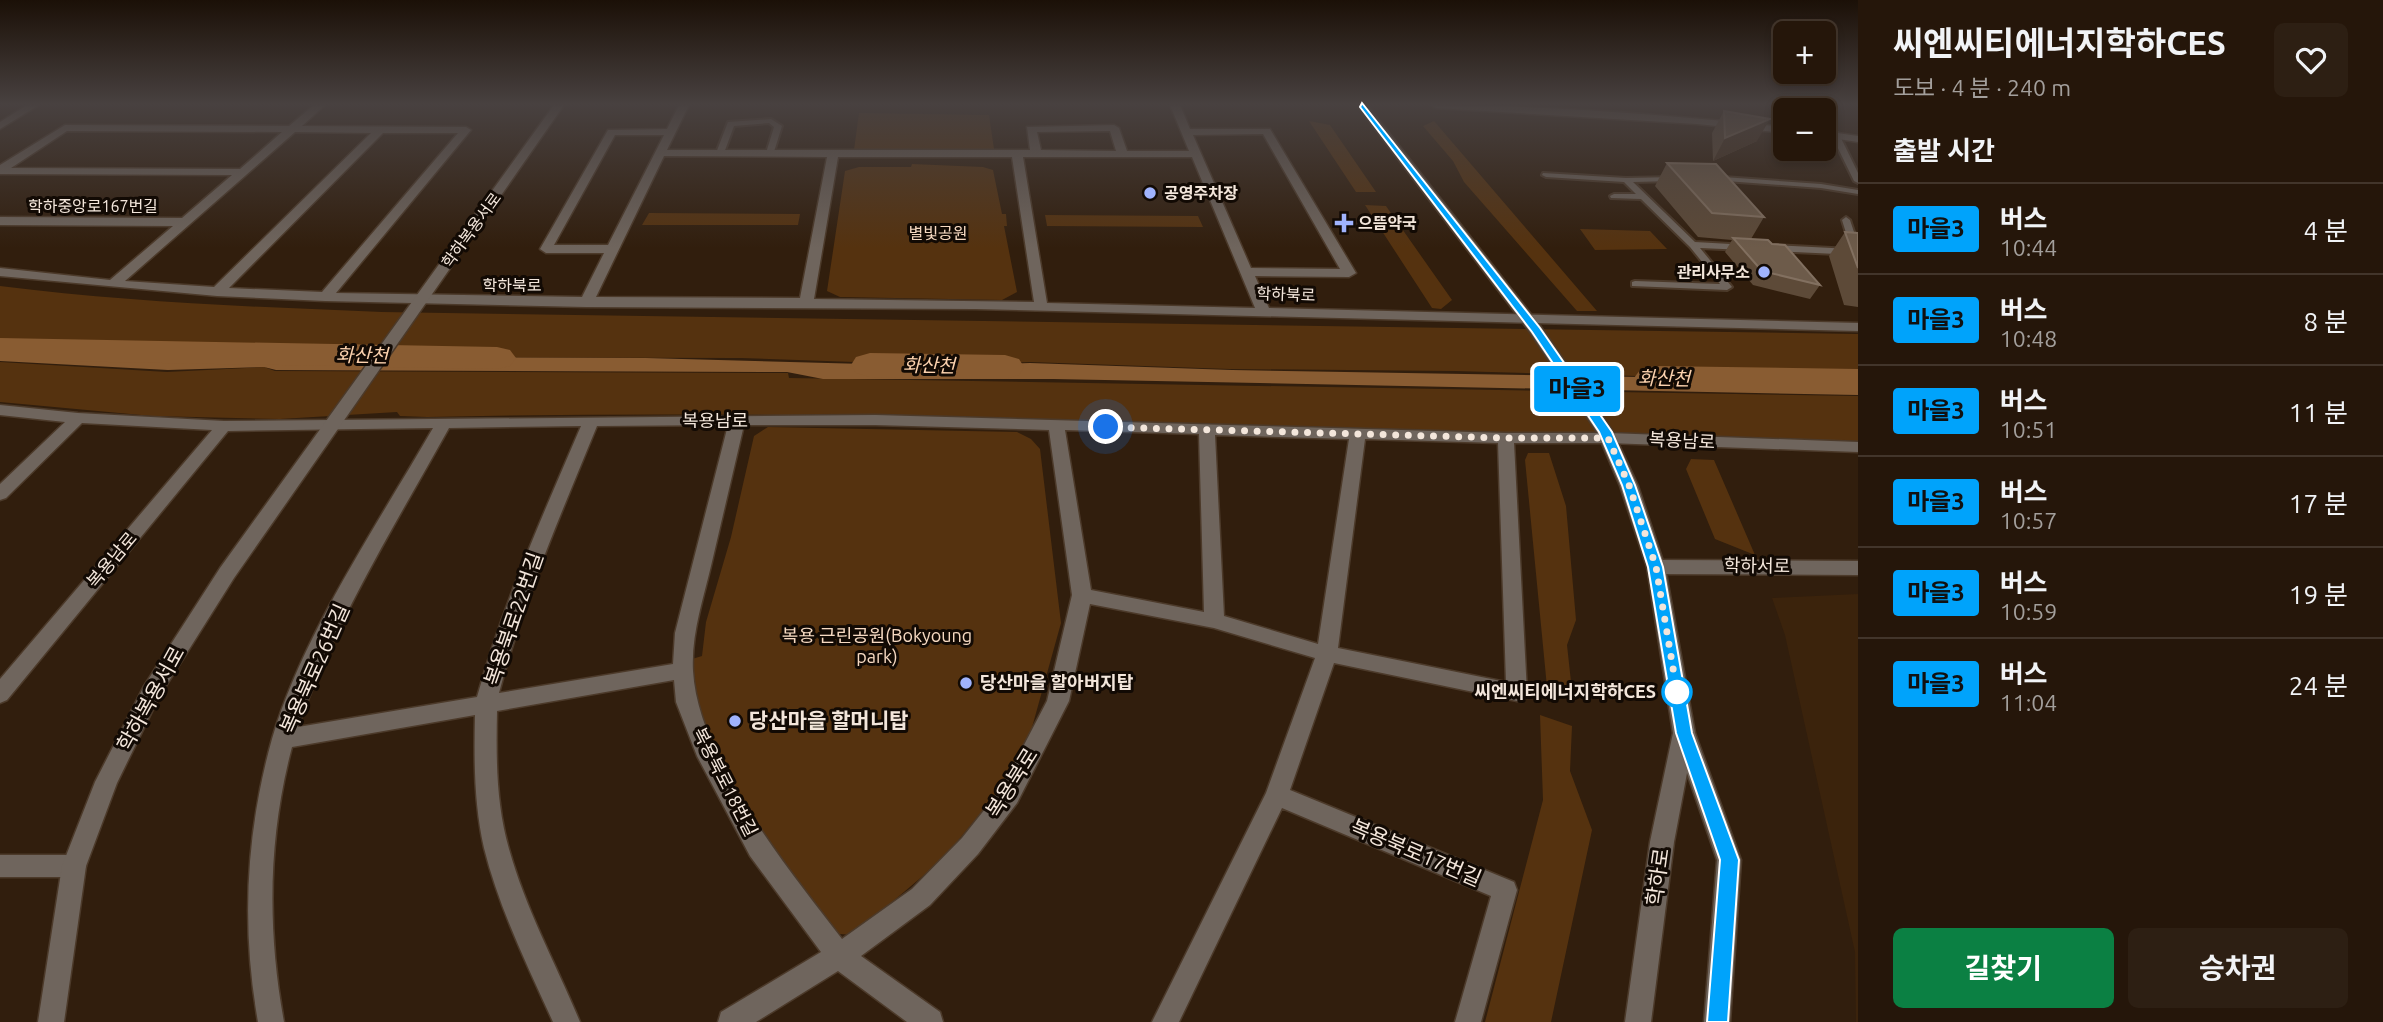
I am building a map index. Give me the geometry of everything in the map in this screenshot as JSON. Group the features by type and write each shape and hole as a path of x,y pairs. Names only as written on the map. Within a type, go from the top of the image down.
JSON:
{"street":[{"name":"학하중앙로167번길","path":"0,171 28,153"},
{"name":"학하중앙로167번길","path":"113,284 265,153"},
{"path":"218,292 357,153"},
{"path":"324,297 447,153"},
{"name":"학하복용서로","path":"51,1022 74,866 106,782 151,692 227,573 525,153"},
{"path":"600,153 546,249 613,249"},
{"path":"586,303 660,153 1196,154 1264,311"},
{"path":"806,303 833,153"},
{"path":"1017,153 1041,306"},
{"path":"1247,272 1349,273 1279,153"},
{"path":"1399,153 1533,326"},
{"name":"학하중앙로167번길","path":"0,171 243,172"},
{"name":"학하중앙로167번길","path":"0,221 185,222"},
{"name":"학하북로","path":"0,272 218,292 420,301 1041,306 1264,311 1533,326 1858,327"},
{"name":"학하로","path":"1533,326 1607,435 1629,485 1656,567 1684,733 1729,860 1717,1022"},
{"name":"복용남로","path":"0,410 78,418 224,426 338,419 444,423 875,420 1506,438 1607,435 1858,447"},
{"path":"0,494 78,418"},
{"name":"복용북로22번길","path":"567,1022 523,928 496,848 485,776 486,704 502,644 526,577 591,421"},
{"name":"복용북로18번길","path":"737,421 685,634 683,670 687,702 708,757 758,848 839,956"},
{"name":"복용북로26번길","path":"271,1022 264,991 257,907 268,803 283,739 300,694 355,578 444,423"},
{"name":"복용북로","path":"732,1022 839,956 921,897 970,846 1009,796 1058,701 1082,595 1056,425"},
{"name":"복용남로","path":"0,694 224,426"},
{"path":"1206,430 1214,621"},
{"path":"1165,1022 1277,795 1327,654 1358,434"},
{"path":"1082,595 1214,621 1327,654 1517,693 1506,438"},
{"name":"학하서로","path":"1656,567 1858,568"},
{"path":"283,739 683,670"},
{"name":"학하로","path":"1638,1022 1662,842 1684,733"},
{"name":"복용북로17번길","path":"1277,795 1505,890 1468,1022"},
{"path":"0,866 74,866"},
{"path":"839,956 930,1022"}],"lane":[{"path":"1844,153 1858,180"},
{"path":"1546,175 1626,180 1680,179"},
{"path":"1707,178 1784,182 1858,192"},
{"path":"1626,180 1693,245 1727,287 1635,284"},
{"path":"1614,196 1642,197"},
{"path":"1693,245 1857,252 1846,220"}],"shaded area":[{"path":"1858,594 1856,1022 1855,952 1785,635 1772,598"}],"green space":[{"path":"1330,153 1349,153 1376,192 1356,192"},
{"path":"1446,153 1461,153 1597,311 1577,311 1464,182"},
{"name":"별빛공원","path":"912,164 983,167 993,170 1002,214 1006,214 1007,226 1004,226 1017,292 1002,300 840,297 827,291 845,171 859,167 911,167"},
{"path":"1365,205 1386,206 1452,300 1441,309 1432,308"},
{"path":"649,213 800,214 798,225 642,225"},
{"path":"1045,215 1198,216 1203,227 1047,226"},
{"path":"1580,229 1650,231 1667,249 1595,250"},
{"path":"0,286 143,300 382,312 1858,334 1858,382 1455,371 1229,369 1030,362 940,365 741,358 341,357 0,350"},
{"path":"0,362 167,372 264,367 275,371 788,373 789,378 1858,396 1858,441 785,415 427,417 400,416 397,412 280,419 152,416 0,402"},
{"name":"복용 근린공원(Bokyoung park)","path":"768,427 1017,432 1031,439 1040,449 1061,623 1031,731 996,794 943,859 853,935 828,933 751,822 718,762 694,697 692,659 702,656 706,622 731,537 754,436"},
{"path":"1528,453 1549,453 1566,506 1576,620 1567,645 1572,691 1547,687 1525,460"},
{"path":"1691,459 1714,460 1755,555 1715,539 1686,469"},
{"path":"1540,715 1572,726 1570,771 1592,830 1551,1022 1485,1022 1543,800"}],"water":[{"path":"0,350 344,357 646,358 940,366 1030,363 1232,370 1813,380 1858,382 1858,395 1053,379 823,379 787,372 276,370 264,367 168,370 0,361"}],"building":[{"path":"1667,163 1716,164 1764,217 1712,213"},
{"path":"1845,232 1858,233 1858,268"},
{"path":"1733,238 1768,240 1772,244 1785,245 1820,285 1762,271"}],"waterway":[{"name":"화산천","path":"0,349 497,358"},
{"name":"화산천","path":"870,365 1005,367"},
{"name":"화산천","path":"1654,378 1858,381"}],"bus line":[{"name":"마을3","path":"1399,153 1536,330 1605,432 1629,485 1656,567 1684,733 1729,860 1717,1022"}],"place":[{"name":"공영주차장","path":"1150,193"},
{"name":"으뜸약국","path":"1344,223"},
{"name":"관리사무소","path":"1764,272"},
{"name":"당산마을 할아버지탑","path":"966,683"},
{"name":"씨엔씨티에너지학하CES","path":"1677,692"},
{"name":"당산마을 할머니탑","path":"735,721"}],"route":[{"path":"1106,427 1506,438 1608,438 1629,485 1656,567 1677,692"}]}
